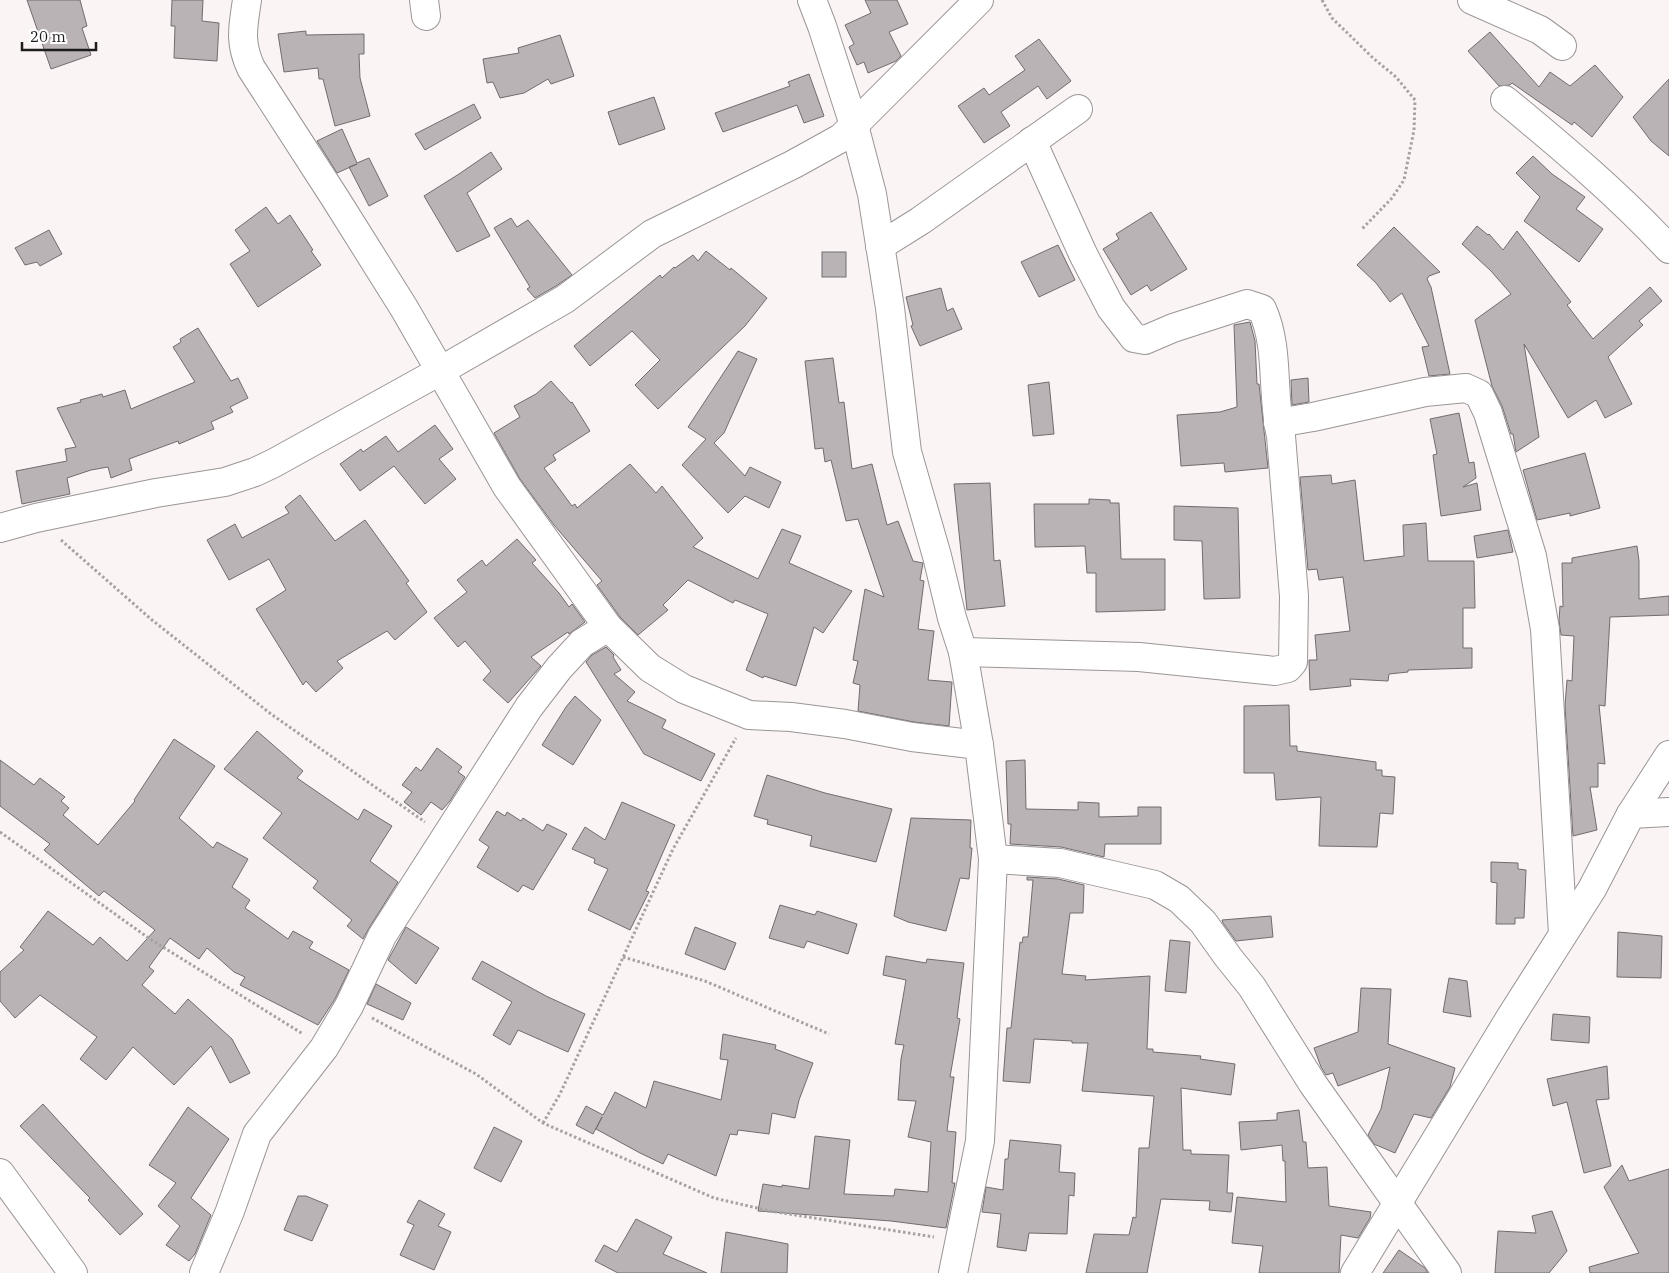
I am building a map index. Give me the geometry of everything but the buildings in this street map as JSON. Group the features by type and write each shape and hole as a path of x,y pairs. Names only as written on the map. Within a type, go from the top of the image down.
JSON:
{"street":[{"path":"247,0 242,38 244,52 251,68 356,230 508,487 608,627 650,668 684,689 749,715 845,724 912,738 979,745"},
{"path":"812,0 854,126 872,194 890,308 907,452 963,652 979,745 992,859 980,1141 953,1273"},
{"path":"0,528 36,518 156,493 225,482 255,472 440,371 565,299 652,234 794,164 841,138 979,0"},
{"path":"1472,0 1540,30 1562,46"},
{"path":"1505,100 1569,152 1637,214 1669,249"},
{"path":"880,246 920,221 1078,108"},
{"path":"963,652 1102,654 1275,671 1288,668 1294,662 1294,596 1281,436 1278,423 1275,373 1269,325 1262,309 1248,304 1173,328 1145,340 1134,338 1111,308 1083,254 1032,141"},
{"path":"1278,423 1426,392 1466,388 1479,394 1488,413 1532,556 1546,629 1563,934"},
{"path":"204,1273 230,1210 257,1134 324,1048 349,1006 382,936 529,707 559,668 582,643 608,627"},
{"path":"1356,1273 1510,1018 1592,889 1630,814 1669,755"},
{"path":"1630,814 1669,812"},
{"path":"992,859 1060,863 1155,886 1179,898 1203,922 1252,987 1313,1084 1447,1273"},
{"path":"0,1173 72,1273"}],"path":[{"path":"1322,0 1332,18 1396,77 1415,100 1414,130 1404,180 1392,198 1361,230"},
{"path":"36,518 152,620 271,714 364,781 446,836"},
{"path":"542,1123 560,1094 673,849 749,715"},
{"path":"0,832 150,939 324,1048"},
{"path":"623,957 705,980 829,1034"},
{"path":"349,1006 476,1074 542,1123 714,1198 770,1211 959,1241"}]}
